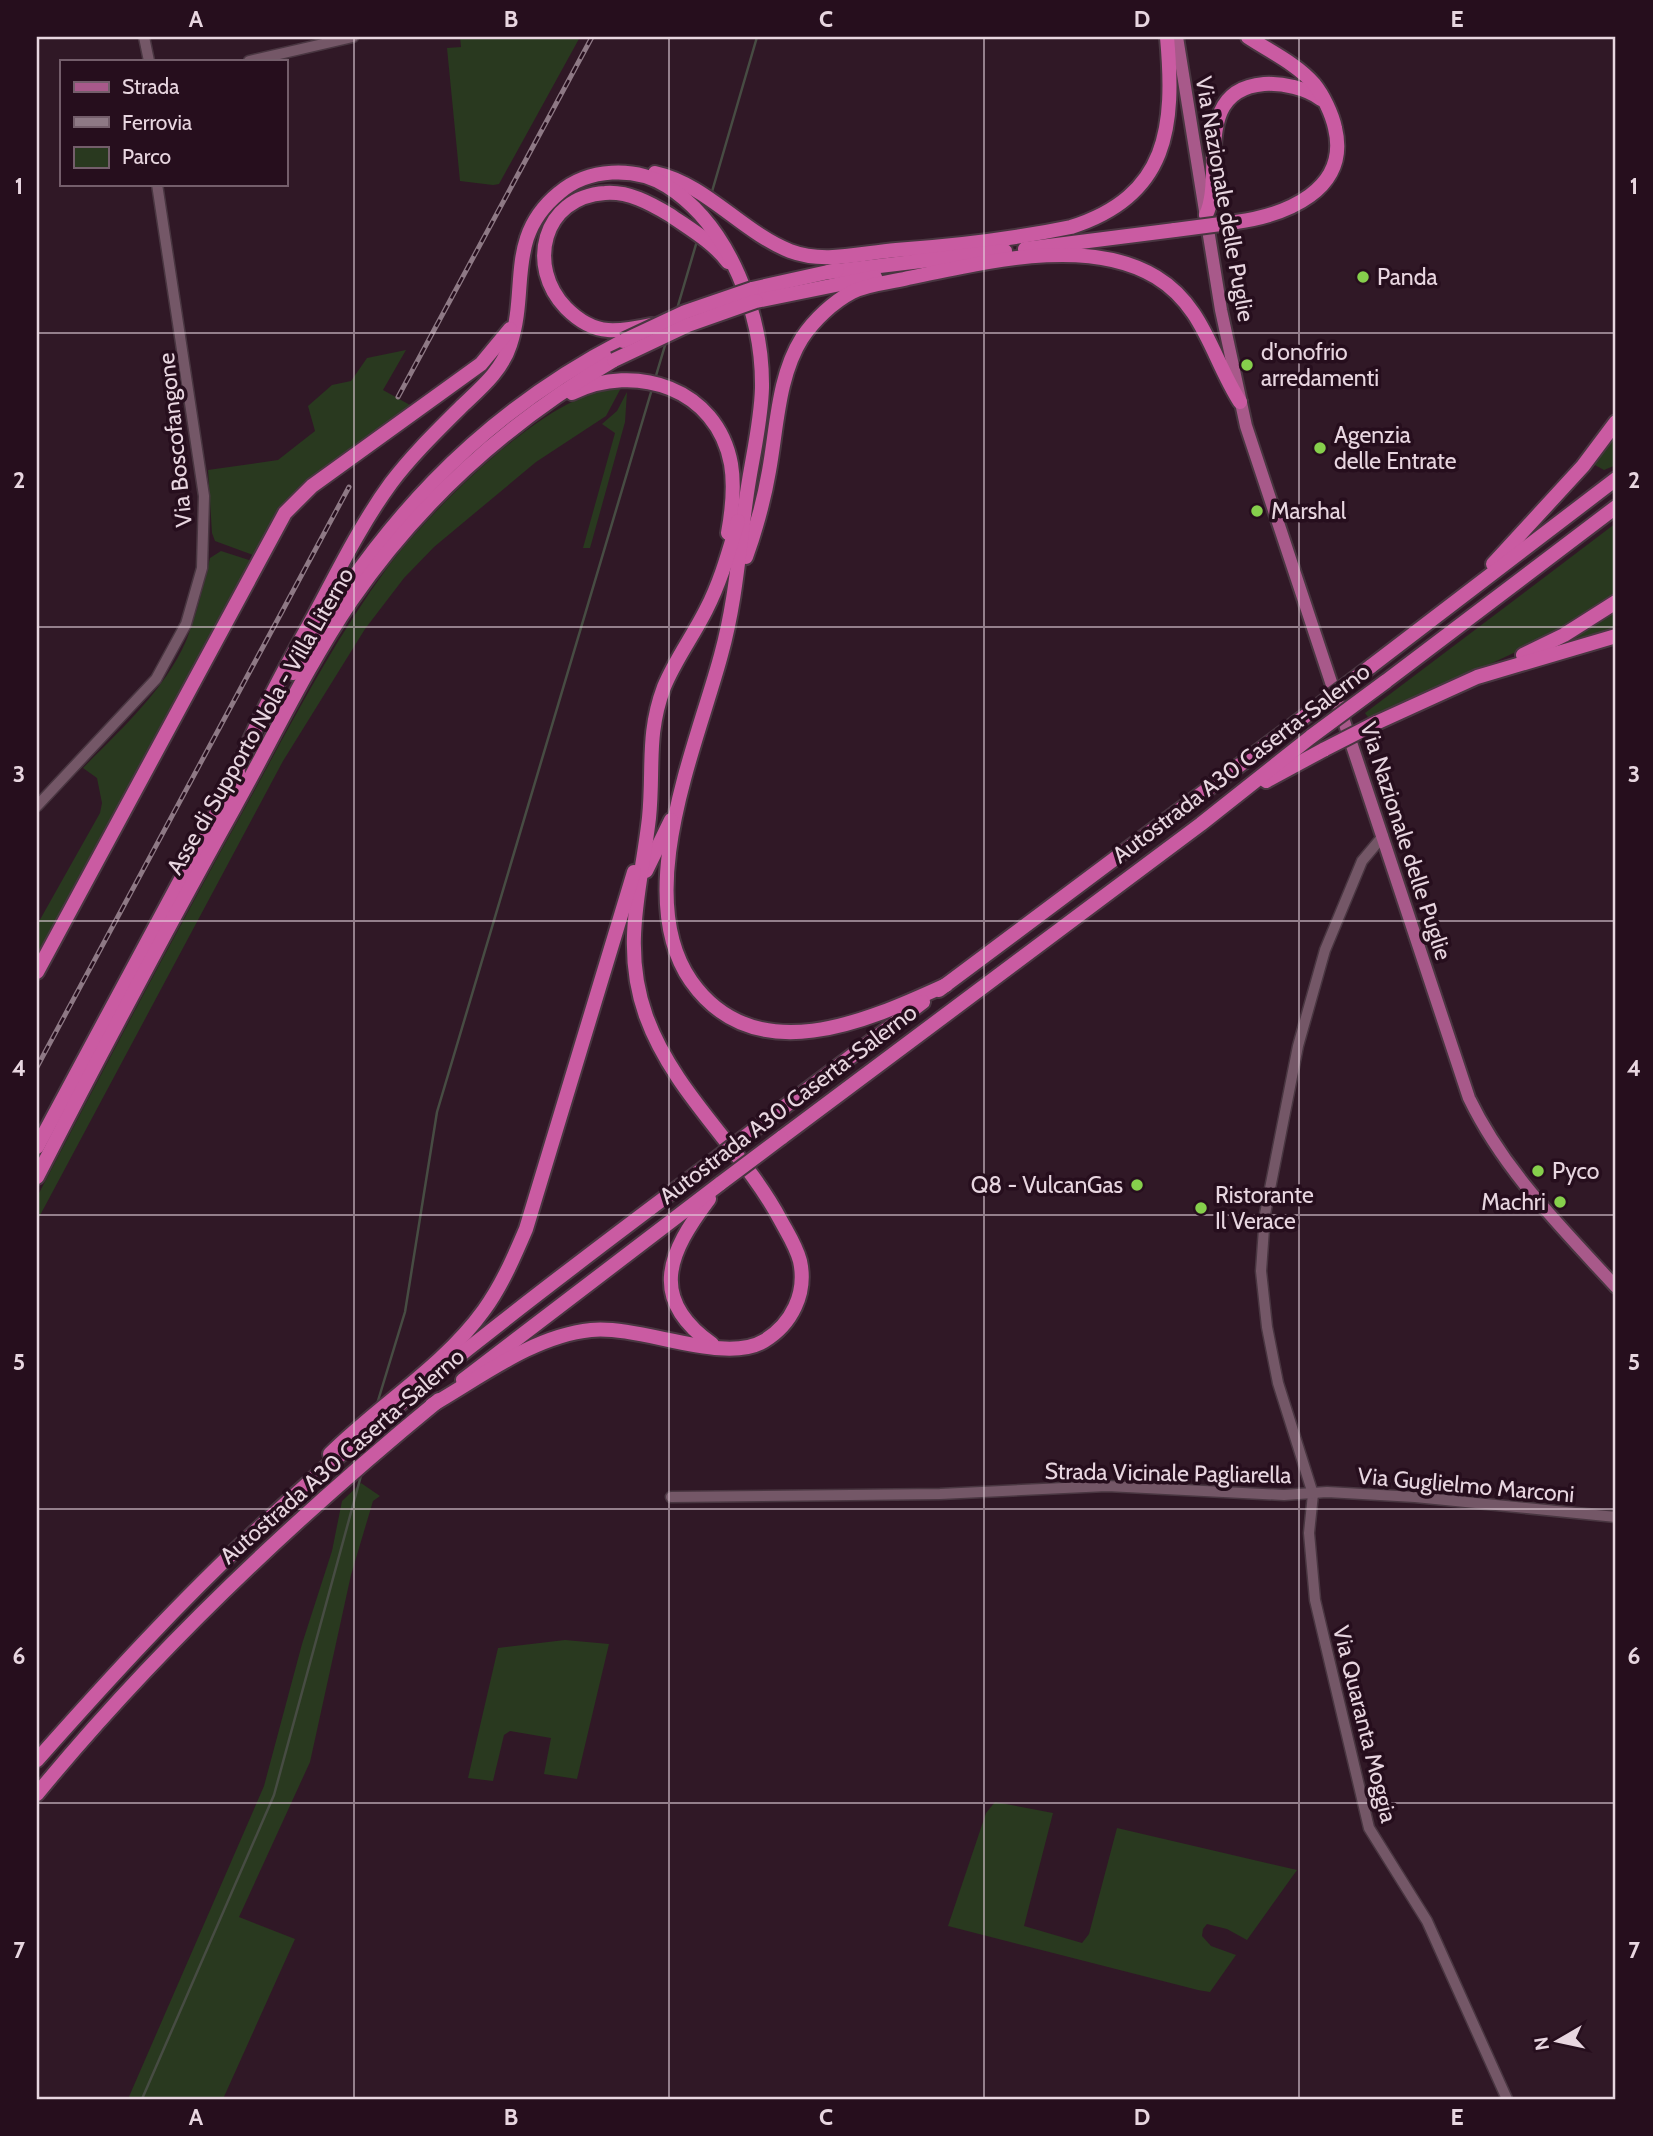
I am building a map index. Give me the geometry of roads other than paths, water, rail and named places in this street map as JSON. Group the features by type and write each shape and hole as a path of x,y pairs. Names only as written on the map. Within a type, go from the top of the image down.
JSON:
{"highway":[{"path":"829,272 927,249 1071,227 1091,221 1121,203 1148,173 1168,129 1171,90 1167,37"},
{"path":"829,272 1071,245 1236,222 1292,207 1326,182 1335,166 1337,137 1314,85 1292,66 1248,37"},
{"path":"1206,215 1211,205 1216,122 1225,106 1245,89 1261,84 1297,88 1322,100"},
{"path":"233,781 270,695 373,509 406,464 499,367 511,343 521,255 531,226 551,201 572,184 610,172 656,180 678,187 719,207 774,243 810,256 927,249"},
{"path":"678,187 726,246 750,292 762,382 738,581"},
{"path":"625,335 583,323 559,301 550,287 543,262 545,241 558,216 590,195 604,192 629,195 662,211 703,238 727,260 750,292"},
{"path":"946,985 877,1016 807,1031 760,1029 724,1014 690,979 676,948 666,901 667,875 677,810 766,484 787,371 803,336 832,305 851,292 870,285 1026,257 1071,245"},
{"path":"1026,257 1088,256 1110,259 1156,277 1193,310 1216,351 1223,376 1240,402"},
{"name":"Asse di Supporto Nola - Villa Literno","path":"37,1147 233,781 338,597 389,528 451,463 502,417 625,335 750,292 829,272"},
{"name":"Asse di Supporto Nola - Villa Literno","path":"37,1177 206,859 350,604 398,539 433,500 471,463 530,414 614,360 750,292 932,272"},
{"path":"37,972 285,513 312,486 481,364 505,338 516,307"},
{"path":"530,414 582,388 617,379 650,381 680,393 704,410 714,423 731,463 731,513 721,576"},
{"path":"1464,594 1566,484 1616,422"},
{"name":"Autostrada A30 Caserta-Salerno","path":"37,1760 164,1620 347,1444 408,1391 1616,479"},
{"path":"432,1405 526,1351 578,1332 638,1331 719,1349 750,1347 765,1340 790,1317 801,1289 799,1259 760,1184 657,1044 638,990 632,936 651,799 650,735 665,684 707,609 721,576 747,493"},
{"name":"Autostrada A30 Caserta-Salerno","path":"37,1794 187,1627 371,1456 510,1341 1226,804 1616,506"},
{"path":"1226,804 1325,748 1564,635 1616,602"},
{"path":"1477,677 1616,636"},
{"path":"638,889 655,848 677,810"},
{"path":"408,1391 484,1311 505,1277 526,1229 644,844"},
{"path":"719,1349 684,1320 671,1289 670,1270 681,1237 720,1184"}],"main road":[{"name":"Via Nazionale delle Puglie","path":"1177,37 1240,402 1469,1098 1484,1130 1540,1205 1616,1287"}],"street":[{"path":"144,37 149,60"},
{"path":"253,60 353,37"},
{"name":"Via Boscofangone","path":"37,806 156,679 186,624 202,568 204,496 158,186"},
{"name":"Strada Vicinale Pagliarella","path":"671,1497 940,1494 1107,1486 1313,1494 1278,1383 1267,1328 1261,1271 1265,1214 1298,1046 1325,950 1362,861 1383,836"},
{"name":"Via Guglielmo Marconi","path":"1313,1494 1327,1492 1415,1497 1616,1517"},
{"name":"Via Quaranta Moggia","path":"1313,1494 1308,1534 1315,1601 1369,1828 1427,1921 1507,2099"}],"waterway":[{"path":"711,195 757,37"},
{"path":"677,309 697,241"},
{"path":"655,379 666,342"},
{"path":"377,1404 405,1312 437,1112 652,389"},
{"path":"366,1452 369,1438"},
{"path":"142,2099 274,1795 362,1472"}],"railway":[{"path":"398,397 592,37"},
{"path":"37,1067 349,487"}],"place":[{"name":"Panda","path":"1363,277"},
{"name":"d'onofrio arredamenti","path":"1247,365"},
{"name":"Agenzia delle Entrate","path":"1320,448"},
{"name":"Marshal","path":"1257,511"},
{"name":"Pyco","path":"1538,1171"},
{"name":"Q8 - VulcanGas","path":"1137,1185"},
{"name":"Machri","path":"1560,1202"},
{"name":"Ristorante Il Verace","path":"1201,1208"}]}
